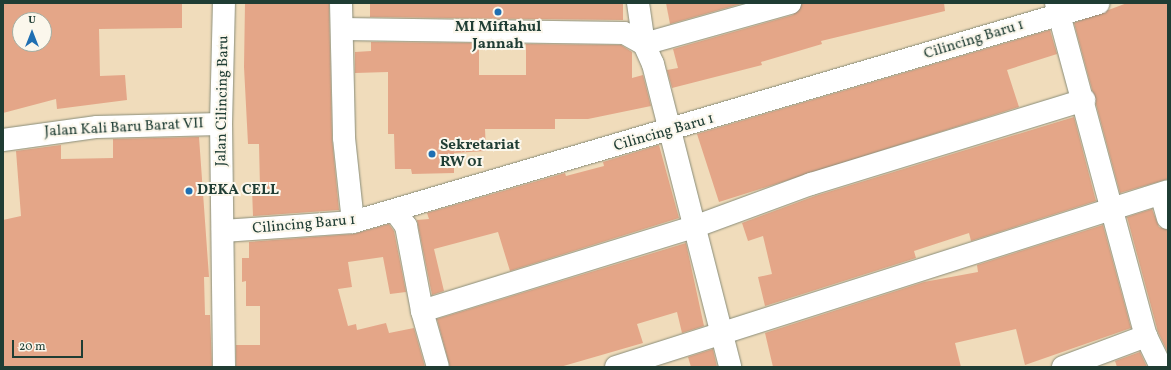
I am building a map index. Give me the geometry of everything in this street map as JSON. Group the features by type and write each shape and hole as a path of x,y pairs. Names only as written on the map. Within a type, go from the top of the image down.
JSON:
{"street":[{"name":"Jalan Cilincing Baru","path":"224,3 221,124 224,367"},
{"path":"341,3 344,138 353,222"},
{"path":"638,3 644,44 653,64 730,367"},
{"path":"342,29 624,33 644,44 790,3"},
{"name":"Cilincing Baru 1","path":"223,231 353,222 670,132 1058,9 1099,3"},
{"path":"1058,9 1084,100 1111,209 1146,336 1161,367"},
{"path":"422,311 694,227 811,184 1084,100"},
{"name":"Jalan Kali Baru Barat VII","path":"3,140 90,127 221,124"},
{"path":"616,367 722,331 884,285 1008,240 1164,193 1168,218"},
{"path":"395,211 406,226 422,311 438,367"},
{"path":"1063,367 1146,336"}],"building":[{"path":"3,3 182,3 182,28 99,29 100,76 125,75 127,100 57,109 56,99 3,113"},
{"path":"245,3 329,3 332,138 339,210 253,216 252,189 260,188 259,144 248,144 244,67"},
{"path":"370,3 623,3 623,20 370,17"},
{"path":"666,3 744,3 670,24"},
{"path":"802,3 944,3 945,11 821,41 822,44 761,62 762,65 672,88 667,70 678,68 673,49 793,15"},
{"path":"1127,3 1168,3 1168,179 1120,193 1074,23"},
{"path":"1050,30 1057,54 1007,70 1019,107 719,202 697,134"},
{"path":"371,42 479,43 479,75 526,75 526,44 621,45 632,52 632,78 643,75 651,106 588,119 555,119 555,129 485,129 486,151 454,153 454,173 412,174 411,169 395,169 394,134 388,134 388,72 355,73 355,52 371,51"},
{"path":"1074,117 1096,201 971,241 969,233 914,251 916,258 765,306 758,277 772,274 763,236 748,241 742,223 815,196"},
{"path":"199,137 209,277 204,277 205,315 210,315 212,367 3,367 3,220 21,216 16,151 61,145 61,159 113,158 113,139"},
{"path":"659,145 679,218 510,271 498,232 434,249 444,291 432,295 417,220 429,219 427,213 565,173 566,176 604,166 603,162"},
{"path":"1152,209 1159,227 1168,230 1168,353 1158,332 1127,217"},
{"path":"389,224 394,231 406,292 390,294 383,257 348,262 352,287 338,289 348,326 356,324 357,330 386,323 389,333 414,328 425,367 236,367 236,345 260,345 260,306 246,306 246,281 242,282 242,258 249,258 249,242 354,234"},
{"path":"1103,225 1131,328 1025,365 1016,329 955,343 961,367 773,367 765,333 924,282 978,272 977,265"},
{"path":"686,243 704,326 682,333 677,312 637,324 643,343 560,367 450,367 437,319"},
{"path":"713,349 717,367 691,367 688,357"},
{"path":"1140,352 1147,367 1117,367 1115,361"}],"place":[{"name":"MI Miftahul Jannah","path":"498,12"},
{"name":"Sekretariat RW 01","path":"432,154"},
{"name":"DEKA CELL","path":"189,191"}]}
